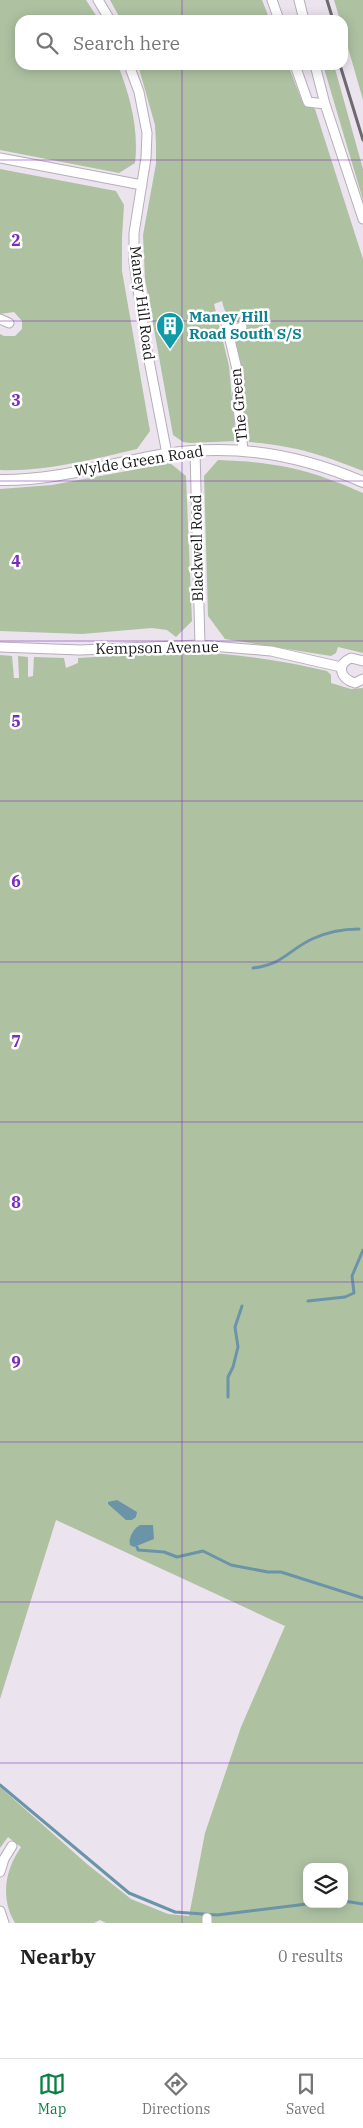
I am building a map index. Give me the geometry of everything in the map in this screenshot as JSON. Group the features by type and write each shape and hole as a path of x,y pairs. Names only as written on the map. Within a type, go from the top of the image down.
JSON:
{"street":[{"path":"98,0 107,15"},
{"path":"272,0 277,15"},
{"path":"299,0 303,15"},
{"name":"Maney Hill Road","path":"131,70 139,92 146,133 146,158 134,233 134,262 147,350 167,454"},
{"path":"297,70 308,102 325,104"},
{"path":"316,70 325,104 363,219"},
{"path":"0,158 142,185"},
{"path":"0,319 9,323"},
{"name":"The Green","path":"242,327 227,327 240,382 238,398 243,450"},
{"name":"Wylde Green Road","path":"0,480 54,475 167,454 195,451 243,450 291,456 338,471 363,482"},
{"name":"Blackwell Road","path":"195,451 200,645"},
{"name":"Kempson Avenue","path":"0,647 80,650 200,645 271,651 341,667 346,660 351,658 363,661"},
{"path":"341,667 341,673 347,681 355,683 363,679"},
{"path":"0,1872 2,1858 12,1846"},
{"path":"0,1911 4,1923"}],"green space":[{"path":"0,0 86,0 96,15 15,15 15,70 120,70 135,125 135,163 119,173 0,150"},
{"path":"110,0 262,0 268,15 118,15"},
{"path":"334,0 363,0 363,100 348,48 348,15 338,15"},
{"path":"139,70 290,70 302,101 315,109 363,259 363,471 308,452 249,442 243,413 242,374 234,340 243,323 238,323 228,316 222,301 214,304 229,366 236,441 190,443 183,442 173,435 145,279 143,235 156,164 155,125"},
{"path":"324,70 335,70 363,169 363,200"},
{"path":"0,169 116,191 124,205 122,271 150,431 137,449 87,461 51,467 0,470 0,334 15,336 22,329 22,321 14,312 0,314"},
{"path":"218,460 292,468 326,478 363,493 363,653 338,647 336,653 331,656 225,639 208,616 204,476"},
{"path":"170,463 186,476 192,621 176,637 167,630 152,628 82,634 0,631 0,489 52,485"},
{"path":"183,652 238,656 274,660 327,671 331,675 331,683 351,689 363,688 363,1923 212,1923 211,1917 203,1918 203,1923 106,1923 100,1920 94,1923 15,1923 7,1904 6,1884 8,1875 21,1847 8,1837 0,1848 0,1787 87,1864 131,1899 168,1914 189,1916 205,1833 241,1727 285,1626 56,1520 0,1699 0,655 12,656 14,678 19,678 18,656 28,657 28,677 33,676 34,657 64,658 66,668 78,663 78,658"}],"water":[{"path":"117,1500 137,1512 136,1517 132,1520 126,1520 108,1504 108,1502"},
{"path":"140,1525 153,1525 154,1539 134,1547 130,1545 130,1539"}],"waterway":[{"path":"253,968 279,960 318,937 335,931 359,929"},
{"path":"308,1301 345,1297 354,1293 352,1276 363,1250"},
{"path":"228,1397 228,1377 233,1367 238,1347 235,1327 242,1306"},
{"path":"137,1547 138,1550 164,1552 177,1557 203,1551 231,1565 268,1572 281,1572 363,1598"},
{"path":"0,1785 129,1893 175,1912 217,1915 303,1904"},
{"path":"348,1902 363,1904"}],"railway":[{"path":"327,0 332,15"},
{"path":"342,70 363,140"}],"place":[{"name":"Maney Hill Road South S/S","path":"170,350"}]}
